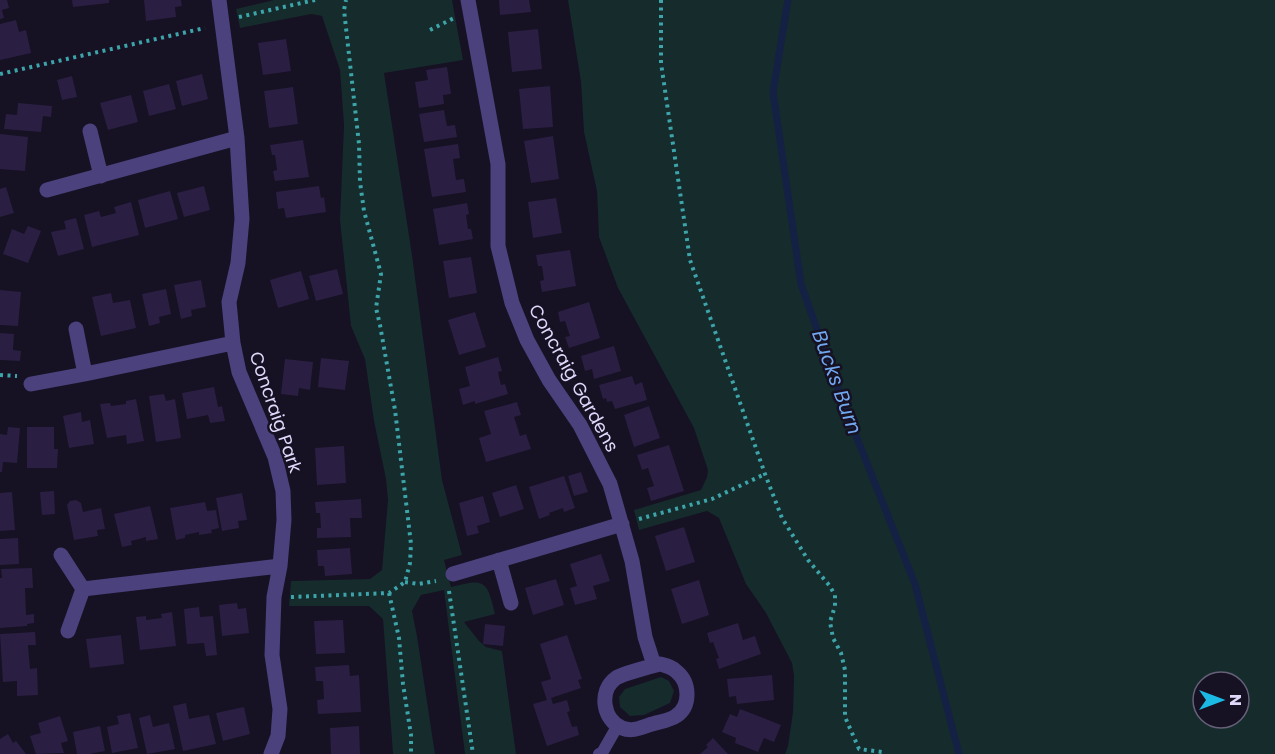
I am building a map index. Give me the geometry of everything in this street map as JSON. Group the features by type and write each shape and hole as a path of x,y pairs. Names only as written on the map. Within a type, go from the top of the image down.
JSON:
{"street":[{"name":"Concraig Park","path":"219,0 237,138 242,219 238,263 229,302 232,343 239,372 274,457 283,491 284,520 280,566 274,597 272,655 280,709 278,736 271,754"},
{"name":"Concraig Gardens","path":"469,5 498,164 498,246 512,303 527,340 549,380 580,425 610,484 632,561 645,637 654,665"},
{"path":"90,132 101,176"},
{"path":"47,190 237,138"},
{"path":"76,329 85,374"},
{"name":"Concraig Park","path":"31,384 232,343"},
{"path":"450,576 622,524"},
{"path":"61,555 83,589"},
{"path":"499,560 511,603"},
{"path":"83,589 280,566"},
{"path":"68,631 83,589"},
{"path":"660,664 678,672 687,690 682,710 675,717 631,730 618,725 607,714 605,705 605,694 616,678 660,664"}],"lane":[{"path":"599,754 602,753 618,725"}],"path":[{"path":"0,74 231,24 238,17 315,0"},
{"path":"274,597 389,593 405,582 410,563 411,544 395,410 376,308 381,274 364,212 360,182 359,144 344,10 346,0"},
{"path":"661,0 661,63 690,260 765,474 783,518 808,560 835,595 835,606 830,622 833,638 841,653 845,670 844,717 859,749 884,754"},
{"path":"430,30 469,5"},
{"path":"622,524 712,499 765,474"},
{"path":"405,582 418,584 450,576 473,754"},
{"path":"389,593 399,638 411,735 411,754"}],"green space":[{"path":"274,0 452,0 463,60 384,73 412,255 442,480 462,555 444,560 451,587 478,583 483,584 490,594 495,614 464,622 486,647 502,651 516,754 465,754 444,590 421,595 412,611 435,754 393,754 383,619 369,606 289,606 291,581 370,579 382,570 388,500 365,359 351,326 340,220 344,125 340,70 322,16 311,14 240,28 236,9"},
{"path":"568,0 1275,0 1275,754 785,754 793,712 792,663 766,613 746,584 719,518 707,511 639,530 634,510 701,490 708,470 694,428 618,288 599,237 597,191 584,132 581,82"},
{"path":"661,677 669,681 674,691 670,703 644,715 630,716 620,707 619,697 625,689"}],"building":[{"path":"0,0 7,0 9,8 2,10 4,18 0,19"},
{"path":"72,0 109,0 109,3 73,7"},
{"path":"144,0 181,0 182,6 175,7 176,17 146,21"},
{"path":"499,0 529,0 531,12 500,15"},
{"path":"16,20 19,32 26,30 31,53 0,60 0,24"},
{"path":"538,29 542,69 512,72 508,32"},
{"path":"286,39 291,71 263,75 258,43"},
{"path":"447,67 451,94 443,95 444,104 419,108 415,82 428,80 426,70"},
{"path":"202,74 208,99 182,106 176,81"},
{"path":"72,76 77,97 62,100 57,80"},
{"path":"169,84 176,109 149,116 143,91"},
{"path":"550,86 553,127 523,129 519,89"},
{"path":"293,87 298,124 269,128 264,91"},
{"path":"131,95 138,122 108,130 100,103"},
{"path":"18,103 52,106 51,117 43,116 41,132 4,129 6,114 17,115"},
{"path":"444,110 447,126 455,125 457,137 424,142 419,114"},
{"path":"0,134 28,137 25,171 0,169"},
{"path":"553,136 559,179 531,183 524,141"},
{"path":"303,140 309,177 275,181 273,171 277,170 275,155 272,155 270,145"},
{"path":"458,144 460,158 453,159 456,180 464,179 466,192 432,197 424,149"},
{"path":"204,186 210,210 184,217 177,193"},
{"path":"319,186 321,198 324,197 326,212 286,218 284,208 278,209 276,192"},
{"path":"6,187 14,213 0,217 0,189"},
{"path":"170,191 178,219 145,228 138,200"},
{"path":"556,198 562,233 533,238 528,202"},
{"path":"131,202 139,235 92,247 84,215 99,211 101,217 116,213 114,207"},
{"path":"467,203 468,229 471,229 473,239 439,245 433,209"},
{"path":"76,218 84,249 58,256 51,232 66,229 64,221"},
{"path":"28,226 41,231 28,263 3,254 12,229 24,234"},
{"path":"570,250 576,286 542,292 540,281 544,280 542,266 538,266 536,255"},
{"path":"471,257 477,293 449,298 443,261"},
{"path":"337,269 343,294 316,301 309,276"},
{"path":"301,271 309,299 278,308 270,280"},
{"path":"201,280 206,307 191,310 192,316 181,319 174,285"},
{"path":"166,289 171,314 159,317 160,323 149,326 142,294"},
{"path":"0,290 21,292 18,326 0,325"},
{"path":"111,293 113,303 130,300 136,328 101,336 92,297"},
{"path":"589,302 600,338 569,348 565,337 570,336 565,321 560,322 558,312"},
{"path":"475,312 486,347 459,355 448,320"},
{"path":"0,333 14,334 13,350 21,351 20,361 0,360"},
{"path":"614,346 621,371 594,379 592,369 585,371 581,356"},
{"path":"498,357 502,371 498,372 501,385 505,384 508,394 475,404 475,401 463,405 459,389 470,386 465,367"},
{"path":"321,358 349,361 345,390 318,387"},
{"path":"285,359 313,362 310,390 299,388 298,396 281,394"},
{"path":"632,376 635,385 642,382 647,400 615,409 612,401 607,402 606,398 603,399 599,385"},
{"path":"214,387 218,407 222,406 225,421 210,423 208,415 187,419 182,393"},
{"path":"164,394 166,401 175,399 181,438 156,442 149,396"},
{"path":"136,399 144,441 127,444 126,435 107,438 100,404 110,403 111,406 126,404 126,401"},
{"path":"517,402 521,415 514,417 520,436 526,434 531,449 486,462 479,438 491,434 484,411"},
{"path":"649,406 660,438 634,447 624,415"},
{"path":"81,412 82,422 90,420 94,444 69,448 63,416"},
{"path":"8,427 20,428 17,463 3,462 2,472 0,472 0,434 7,435"},
{"path":"27,427 54,427 54,449 58,449 57,468 27,468"},
{"path":"669,445 684,491 651,501 647,488 654,486 648,468 642,470 637,455"},
{"path":"344,446 346,483 317,485 315,448"},
{"path":"581,472 588,492 574,496 568,476"},
{"path":"564,476 575,508 564,512 563,508 539,519 529,487"},
{"path":"516,485 524,509 500,517 492,493"},
{"path":"54,491 55,514 42,515 40,492"},
{"path":"12,492 15,530 0,531 0,493"},
{"path":"242,493 247,520 238,521 239,528 222,531 216,498"},
{"path":"483,496 490,522 477,526 479,533 467,536 459,503"},
{"path":"361,499 362,518 350,518 351,537 317,538 317,528 321,528 320,513 316,513 315,502"},
{"path":"76,500 81,503 83,512 101,508 105,529 97,530 98,536 74,540 67,505 70,501"},
{"path":"205,502 207,511 216,510 219,528 211,530 212,533 199,535 199,532 176,540 170,508"},
{"path":"150,506 158,539 146,541 146,537 131,541 132,545 122,547 114,514"},
{"path":"684,527 695,562 666,571 655,536"},
{"path":"18,538 19,564 0,565 0,539"},
{"path":"350,548 352,574 325,576 324,566 318,566 317,550"},
{"path":"601,554 610,581 593,586 597,599 575,605 570,588 577,586 570,564"},
{"path":"32,568 33,588 25,588 26,615 34,614 34,623 27,624 27,626 0,628 1,569"},
{"path":"556,579 564,605 533,615 525,588"},
{"path":"699,580 709,615 682,624 671,589"},
{"path":"237,603 238,609 246,608 249,633 222,636 219,605"},
{"path":"199,607 200,617 213,616 217,655 206,656 204,643 187,644 184,609"},
{"path":"172,612 176,646 140,650 136,617 146,616 146,620 162,618 161,614"},
{"path":"343,620 345,653 316,654 314,621"},
{"path":"738,623 743,640 755,636 761,654 719,669 716,659 719,658 707,633"},
{"path":"485,624 505,626 503,646 483,644"},
{"path":"35,632 36,645 28,645 30,669 37,668 38,695 17,696 17,681 3,682 0,634"},
{"path":"121,635 124,664 90,668 86,639"},
{"path":"567,635 582,679 578,680 581,688 551,698 553,704 567,700 570,711 567,712 572,727 577,726 579,735 547,746 533,704 547,700 541,682 551,679 540,644"},
{"path":"349,665 350,676 359,675 361,712 318,714 317,700 324,699 323,681 316,681 315,667"},
{"path":"772,675 774,700 737,704 736,696 729,697 727,679"},
{"path":"186,703 189,719 209,715 216,744 183,751 173,706"},
{"path":"244,707 250,734 223,741 216,713"},
{"path":"740,709 781,725 774,742 764,738 758,752 735,743 736,738 722,732 730,714 737,717"},
{"path":"130,713 138,748 112,753 107,727 119,724 117,716"},
{"path":"150,715 153,727 169,723 175,749 147,754 139,718"},
{"path":"60,716 68,741 61,743 64,753 36,754 30,736 41,733 38,723"},
{"path":"100,726 105,751 77,754 73,732"},
{"path":"359,726 360,754 331,754 330,728"},
{"path":"8,734 13,743 16,741 26,754 0,754 0,739"},
{"path":"713,738 728,754 700,754"}],"waterway":[{"name":"Bucks Burn","path":"788,0 773,92 801,284 843,403 915,584 959,754"}]}
